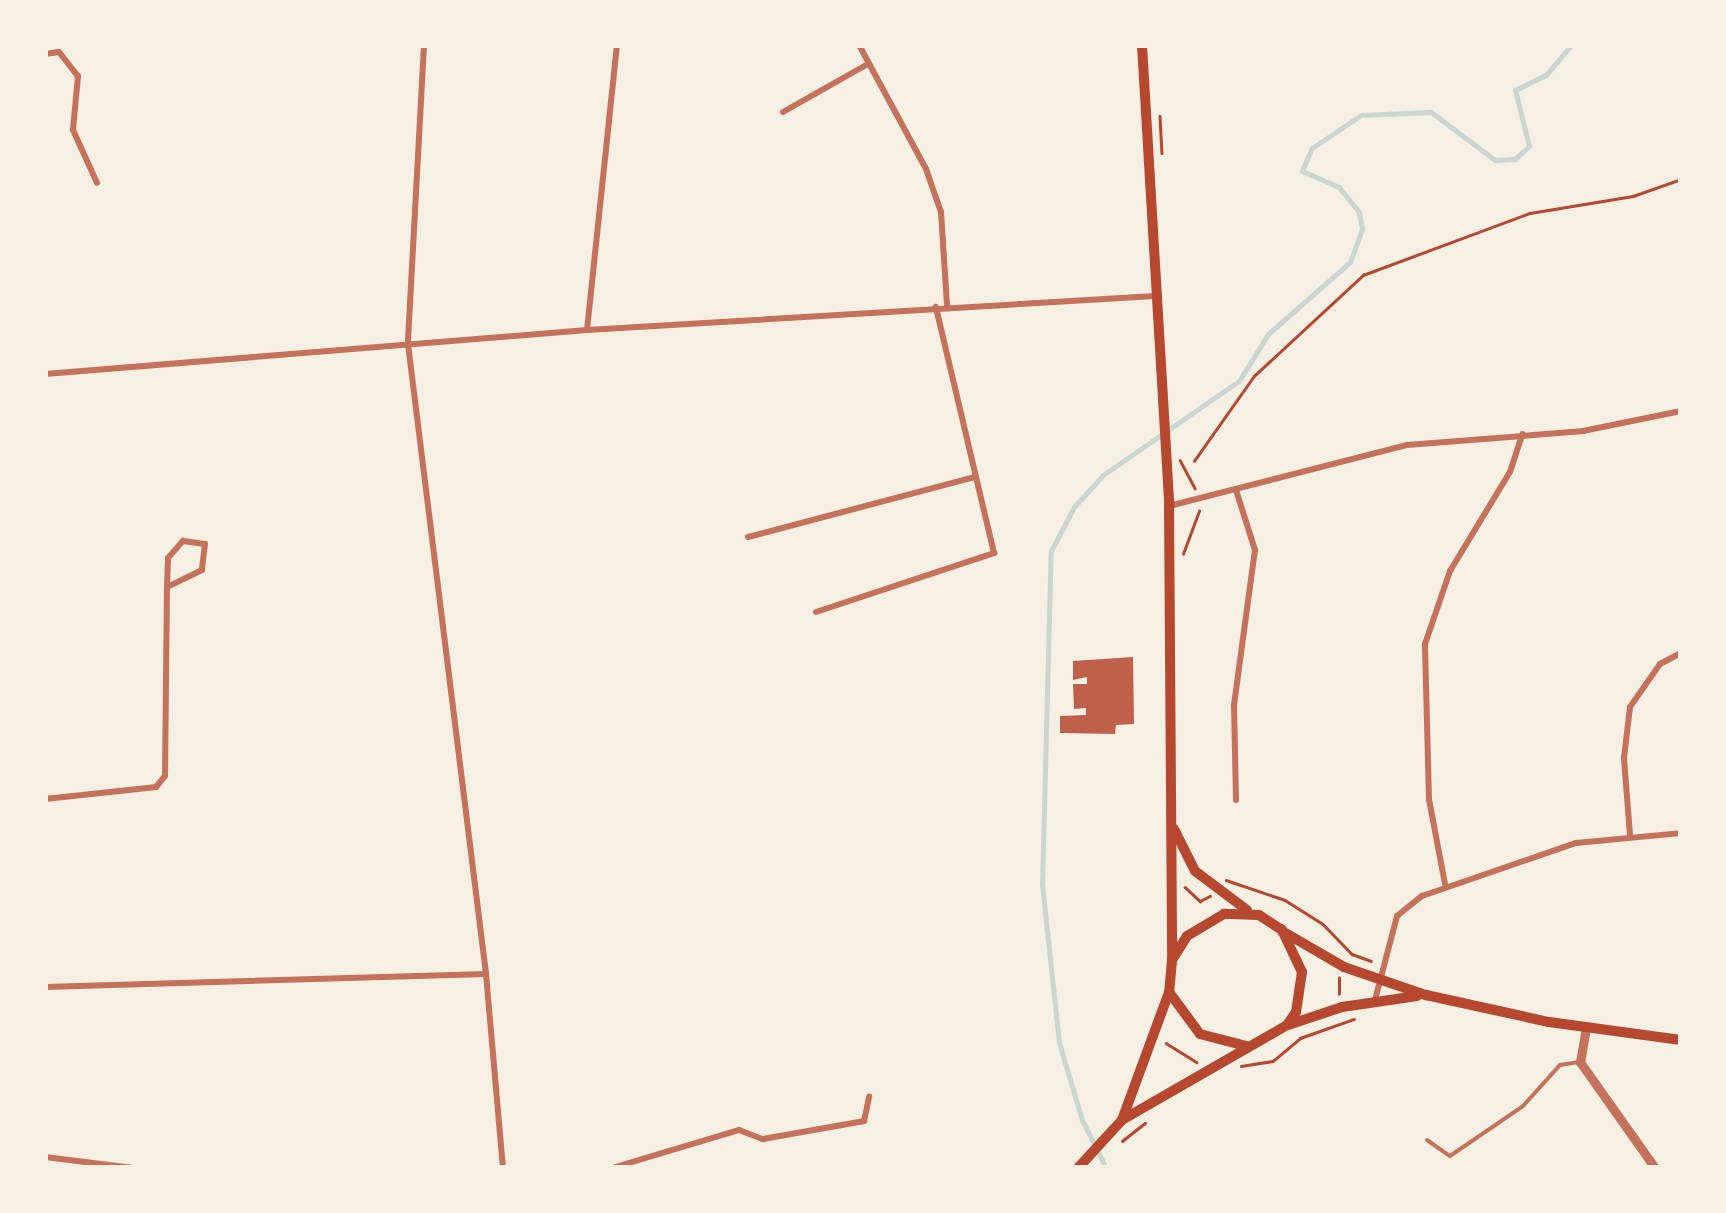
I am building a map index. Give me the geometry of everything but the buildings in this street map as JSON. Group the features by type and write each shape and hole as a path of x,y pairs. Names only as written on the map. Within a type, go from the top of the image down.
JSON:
{"main road":[{"path":"1122,1120 1170,992 1172,960 1169,506 1142,45"},
{"path":"1171,823 1195,872 1215,891 1383,983 1586,1028 1681,1040"},
{"path":"1172,960 1202,922 1224,914 1259,915"},
{"path":"1282,930 1303,983 1287,1026"},
{"path":"1170,992 1200,1034 1246,1046"},
{"path":"1083,1164 1122,1120 1201,1069 1246,1046 1287,1026 1375,1000 1426,995"}],"street":[{"path":"424,45 408,344 486,974 503,1168"},
{"path":"587,330 617,45"},
{"path":"859,45 926,169 941,212 947,306"},
{"path":"45,54 61,48 78,76 73,130 97,183"},
{"path":"784,112 868,64"},
{"path":"45,374 587,330 1155,296"},
{"path":"816,612 994,553 936,307"},
{"path":"1169,506 1407,445 1583,431 1681,410"},
{"path":"1444,884 1430,799 1425,644 1450,571 1510,472 1522,434"},
{"path":"748,537 974,477"},
{"path":"1236,490 1255,550 1234,706 1236,800"},
{"path":"45,799 156,787 165,776 167,587 173,547 205,544 202,570 167,587"},
{"path":"1630,836 1624,758 1630,707 1660,664 1681,653"},
{"path":"1375,1000 1383,983 1397,916 1444,884 1540,852 1630,836 1681,833"},
{"path":"45,987 486,974"},
{"path":"1586,1028 1580,1062 1654,1168"},
{"path":"612,1168 739,1130 764,1139 864,1121 868,1097"},
{"path":"45,1157 133,1168"}],"lane":[{"path":"1428,1140 1450,1156 1523,1106 1560,1065 1580,1062"}],"path":[{"path":"1194,461 1226,424 1234,399 1254,376 1363,275 1530,212 1633,196 1681,180"},
{"path":"1179,458 1197,493"},
{"path":"1211,870 1260,896 1285,900 1323,924 1352,954 1385,966"},
{"path":"1170,882 1202,901 1228,879"},
{"path":"1340,976 1340,999"},
{"path":"1238,1065 1272,1061 1300,1038 1362,1016"},
{"path":"1155,1040 1186,1050 1201,1069"},
{"path":"1122,1140 1153,1116"}],"waterway":[{"path":"1106,1168 1082,1120 1059,1043 1042,884 1051,551 1074,507 1103,475 1239,381 1268,334 1350,262 1362,229 1359,212 1339,187 1302,171 1312,148 1361,115 1431,112 1495,160 1515,159 1529,146 1515,90 1546,75 1571,45"}]}
